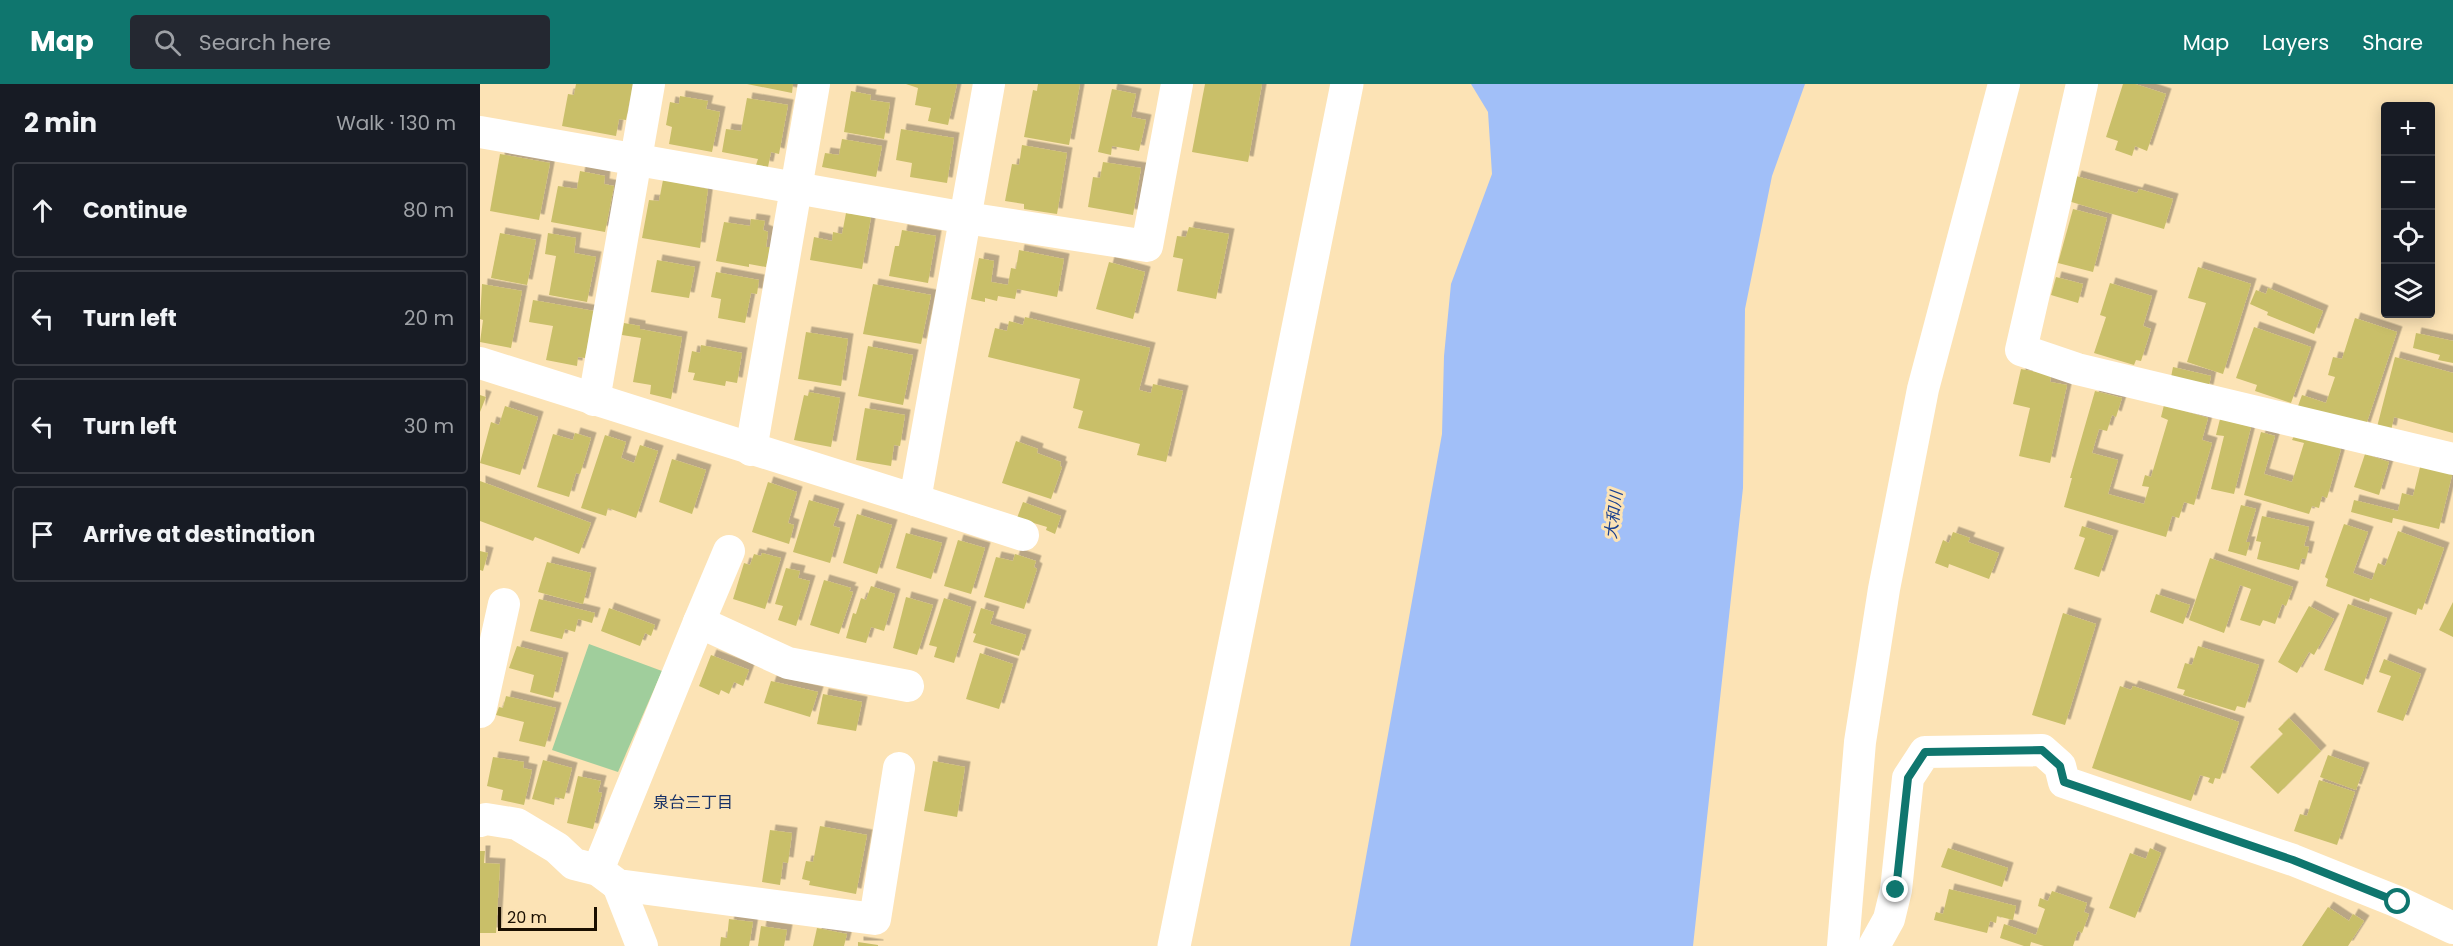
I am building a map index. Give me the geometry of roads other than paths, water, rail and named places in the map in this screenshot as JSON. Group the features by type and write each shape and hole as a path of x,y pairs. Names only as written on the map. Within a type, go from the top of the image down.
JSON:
{"street":[{"path":"594,400 649,84"},
{"path":"751,450 814,84"},
{"path":"915,500 989,84"},
{"path":"480,132 966,218 1147,246 1177,84"},
{"path":"1173,946 1347,84"},
{"path":"1843,946 1860,742 1884,590 1923,389 2004,84"},
{"path":"2082,84 2020,350 2077,369 2453,459"},
{"path":"480,363 1023,535"},
{"path":"642,946 608,878 699,622 729,551"},
{"path":"480,712 485,669 504,604"},
{"path":"699,622 788,663 908,686"},
{"path":"1874,946 1889,919 1896,890 1908,778 1925,752 1963,750 2042,750 2060,766 2064,782 2293,860 2398,902 2453,928"},
{"path":"480,821 486,819 517,825 557,848 574,864 608,878 875,919 899,768"}],"water":[{"name":"大和川","path":"1471,84 1805,84 1772,176 1745,309 1743,488 1693,946 1350,946 1442,434 1444,356 1451,284 1492,174 1488,112"}],"district":[{"name":"泉台三丁目","path":"693,802"}]}
